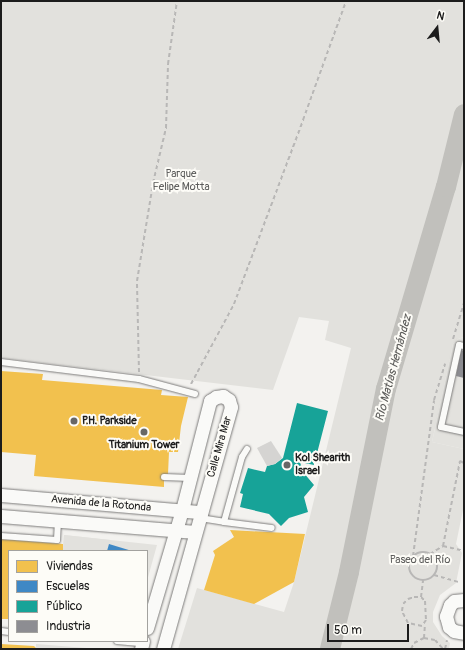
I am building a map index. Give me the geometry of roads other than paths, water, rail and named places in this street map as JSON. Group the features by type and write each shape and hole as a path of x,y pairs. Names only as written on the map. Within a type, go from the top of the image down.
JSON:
{"street":[{"name":"Calle Mira Mar","path":"148,625 182,510 210,401 216,396 223,396 229,400 231,405 164,649"},
{"name":"Avenida de la Rotonda","path":"1,495 182,510 200,515"},
{"name":"Avenida de la Rotonda","path":"1,516 196,532"},
{"path":"464,600 454,601 450,605 446,616 449,627 464,633"}],"lane":[{"path":"464,346 459,345 441,427 464,432"},
{"path":"1,362 140,379 195,394"},
{"path":"224,522 242,457 247,449"},
{"path":"164,477 190,478"},
{"path":"200,515 224,522 272,528"},
{"path":"1,536 57,540 58,520"},
{"path":"125,642 142,644"}],"waterway":[{"name":"Río Matías Hernández","path":"330,649 349,572 386,389 446,187 464,114"}],"place":[{"name":"P.H. Parkside","path":"74,421"},
{"name":"Titanium Tower","path":"144,432"},
{"name":"Kol Shearith Israel","path":"287,465"}],"park label":[{"name":"Parque Felipe Motta","path":"181,181"},
{"name":"Paseo del Río","path":"420,560"}]}
